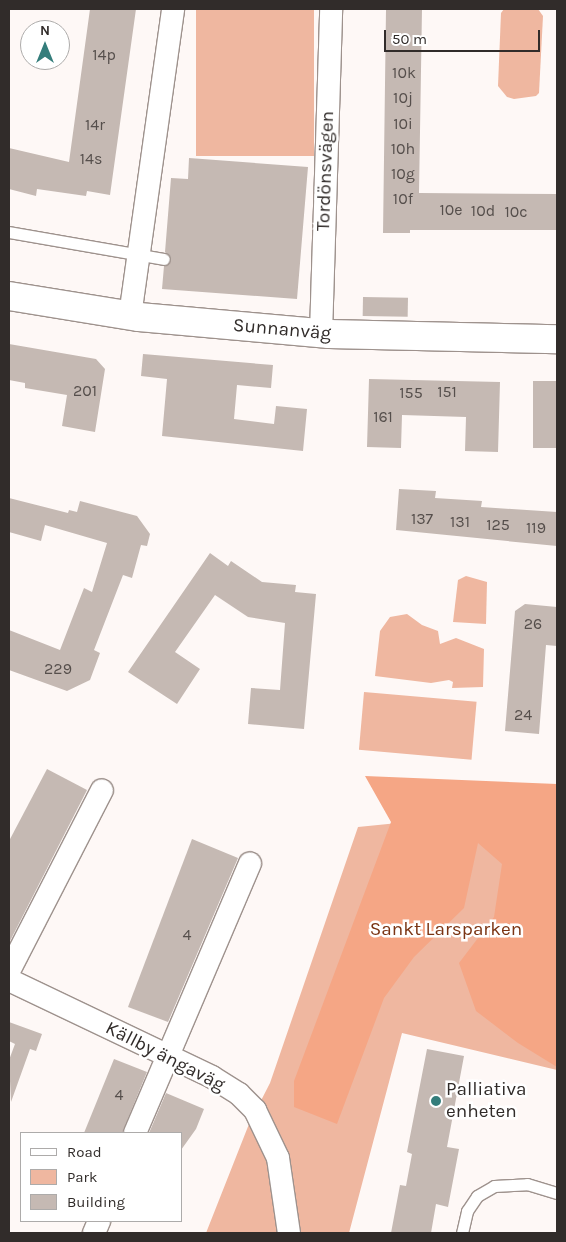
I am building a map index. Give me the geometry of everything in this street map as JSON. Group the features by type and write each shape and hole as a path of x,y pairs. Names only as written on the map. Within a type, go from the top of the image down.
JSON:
{"street":[{"path":"130,316 140,256 173,9"},
{"name":"Tordönsvägen","path":"320,334 331,9"},
{"name":"Sunnanväg","path":"9,296 130,316 320,334 385,338 557,339"},
{"path":"9,970 102,790"},
{"path":"135,1132 250,863"},
{"name":"Källby ängaväg","path":"9,980 212,1078 239,1094 256,1110 278,1158 289,1233"}],"lane":[{"path":"9,232 164,259"},
{"path":"462,1233 467,1211 477,1196 494,1186 528,1184 557,1193"}],"green space":[{"path":"196,9 314,9 314,156 196,156"},
{"path":"504,9 538,9 543,16 539,93 536,96 514,99 507,97 498,86 501,13"},
{"path":"466,576 487,582 486,624 453,622 458,580"},
{"path":"407,614 422,625 438,631 440,644 456,638 484,649 483,687 452,688 453,682 449,680 431,683 375,676 380,631 390,617"},
{"path":"364,692 477,702 472,760 359,750"},
{"name":"Sankt Larsparken","path":"557,807 557,1070 402,1033 349,1233 206,1233 249,1124 270,1083 358,827"}],"shaded area":[{"path":"365,776 557,784 557,1067 518,1043 476,1011 459,963 494,917 502,864 478,843 464,908 414,957 384,998 337,1124 294,1107 294,1081 391,822"}],"building":[{"path":"90,9 136,9 110,195 87,191 86,196 37,189 36,196 9,189 9,148 69,162"},
{"path":"386,9 422,9 419,193 557,194 557,230 410,230 410,233 383,233"},
{"path":"189,158 308,167 297,299 162,289 164,266 171,260 165,252 171,178 188,179"},
{"path":"363,297 408,298 408,317 363,316"},
{"path":"9,344 96,359 105,369 95,432 62,426 67,395 25,388 25,383 9,380"},
{"path":"143,354 273,365 271,388 237,385 234,419 274,424 276,406 307,409 303,451 162,436 167,379 141,376"},
{"path":"369,379 500,382 498,452 465,451 466,417 402,415 401,448 367,447"},
{"path":"533,381 557,381 557,448 533,448"},
{"path":"399,489 436,491 435,498 482,501 481,507 557,512 557,546 396,530"},
{"path":"9,498 68,513 69,510 77,512 80,501 137,516 150,534 147,546 141,545 132,578 123,575 94,650 100,653 90,680 67,691 9,670 9,630 60,650 84,588 92,592 107,543 45,525 41,541 9,532"},
{"path":"210,553 228,566 231,561 262,582 296,585 295,592 316,594 304,729 248,724 251,688 280,690 285,623 248,617 215,595 175,652 200,669 177,704 128,672"},
{"path":"525,604 557,607 557,646 546,645 539,734 505,731 515,611"},
{"path":"47,769 87,790 9,943 9,841"},
{"path":"192,839 238,858 168,1022 128,1007"},
{"path":"9,1022 42,1034 36,1051 30,1049 11,1102 9,1060 15,1044 9,1041"},
{"name":"Palliativa enheten","path":"427,1049 464,1056 447,1147 459,1149 448,1207 436,1204 431,1233 391,1233 400,1185 406,1186 412,1154 407,1152"},
{"path":"114,1059 147,1072 122,1132 84,1132"},
{"path":"166,1093 204,1109 196,1129 182,1149 182,1132 149,1132"}],"place":[{"name":"Palliativa enheten","path":"436,1101"}]}
